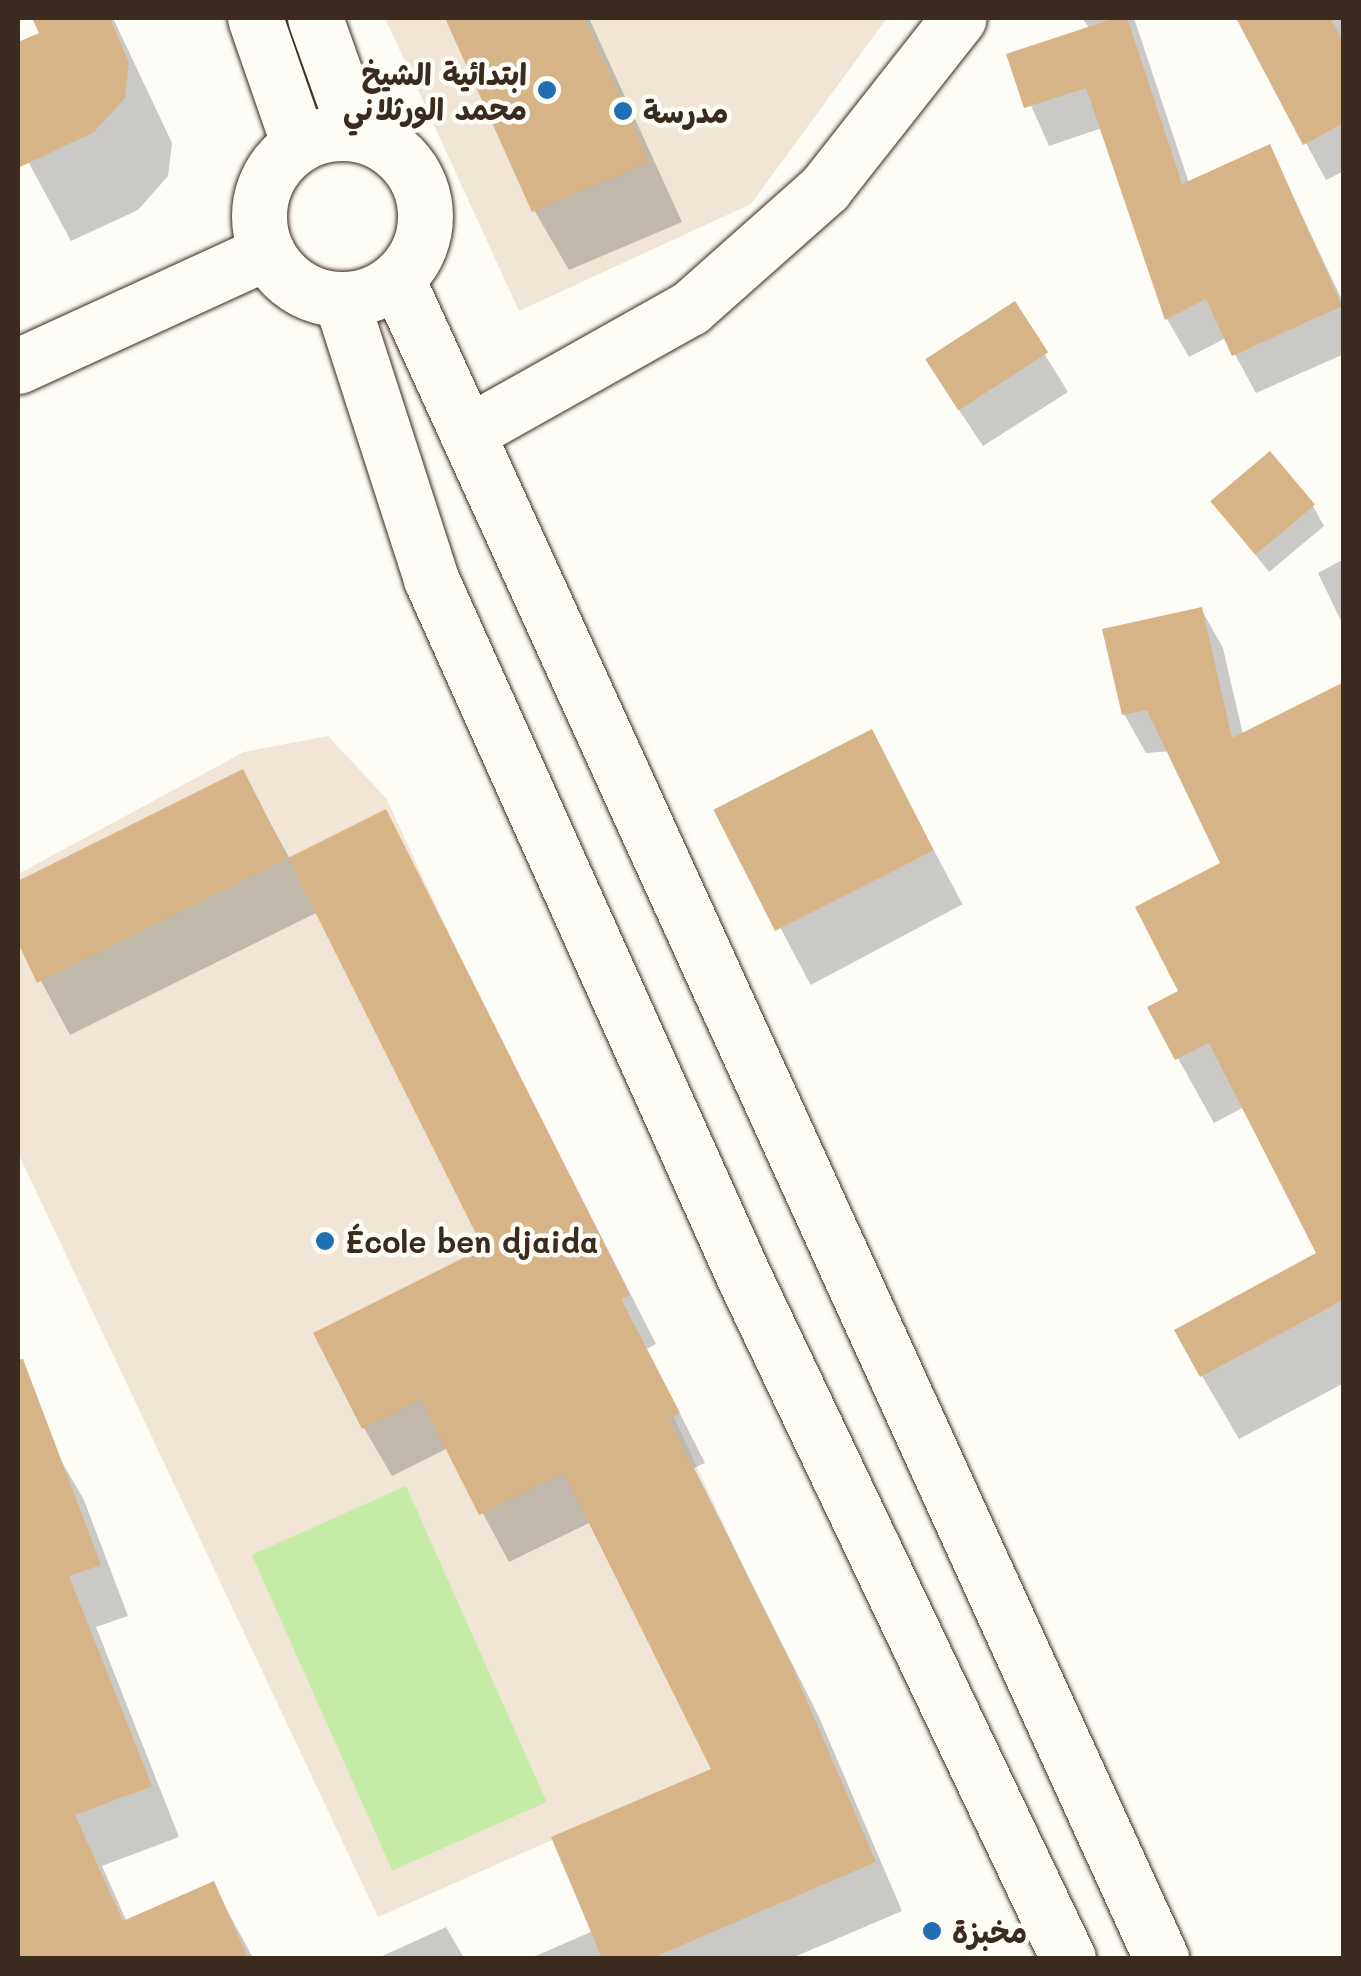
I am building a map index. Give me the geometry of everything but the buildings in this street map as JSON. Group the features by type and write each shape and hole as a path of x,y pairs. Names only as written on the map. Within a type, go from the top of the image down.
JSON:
{"main road":[{"path":"255,18 299,145"},
{"path":"314,18 356,134"},
{"path":"467,434 690,308 825,188 960,18"},
{"path":"326,133 356,134 404,159 418,181 424,234 397,279 342,303 303,288 267,252 259,204 280,160 299,145 326,133"},
{"path":"18,366 267,252"},
{"path":"397,279 1160,1958"},
{"path":"342,303 431,579 744,1277 1068,1958"}],"shaded area":[{"name":"مدرسة","path":"385,18 887,18 751,204 519,311"},
{"name":"École ben djaida","path":"328,736 386,798 816,1723 378,1917 18,1153 18,874 244,752"}],"green space":[{"path":"406,1486 547,1802 392,1871 252,1555"}],"place":[{"name":"ابتدائية الشيخ محمد الورثلاني","path":"547,90"},
{"name":"مدرسة","path":"623,111"},
{"name":"École ben djaida","path":"325,1241"},
{"name":"مخبزة","path":"932,1931"}]}
